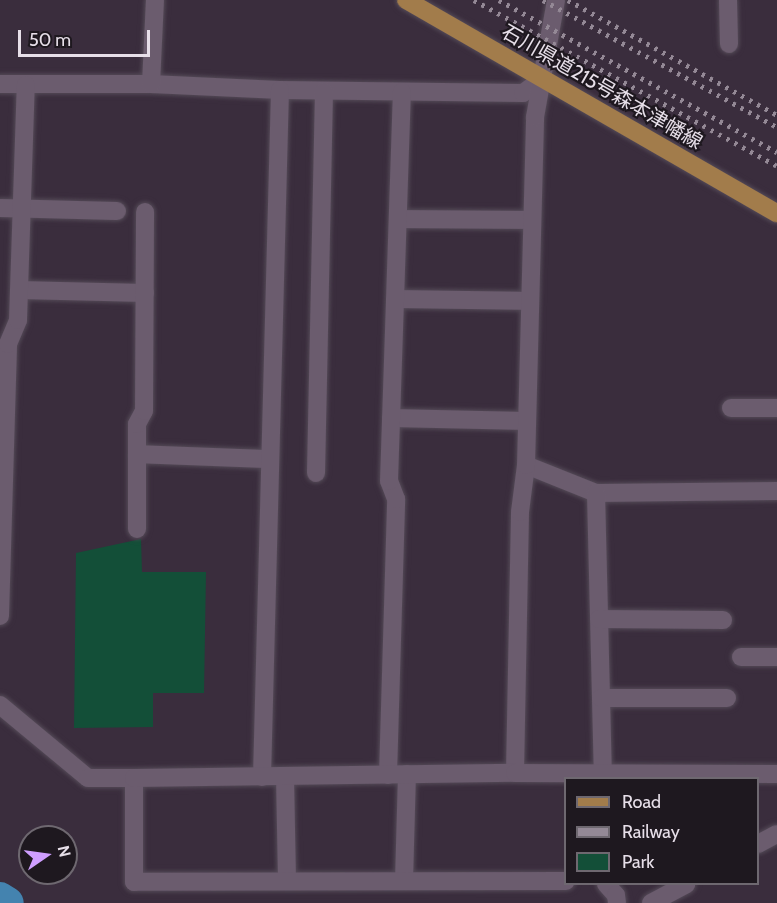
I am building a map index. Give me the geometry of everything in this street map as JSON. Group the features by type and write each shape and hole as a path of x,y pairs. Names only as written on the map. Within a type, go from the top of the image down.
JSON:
{"main road":[{"name":"石川県道215号森本津幡線","path":"406,0 777,213"}],"street":[{"path":"151,84 155,0"},
{"path":"515,773 520,512 526,465 535,117 556,0"},
{"path":"728,0 729,44"},
{"path":"0,84 151,84 280,90 524,93 542,79"},
{"path":"0,615 4,376 8,344 18,320 26,85"},
{"path":"262,777 280,90"},
{"path":"316,473 324,91"},
{"path":"388,775 396,500 389,481 402,92"},
{"path":"0,208 117,210"},
{"path":"137,529 137,424 144,411 145,212"},
{"path":"398,219 532,220"},
{"path":"19,290 145,293"},
{"path":"395,299 530,301"},
{"path":"731,408 777,408"},
{"path":"391,418 527,421"},
{"path":"137,454 270,459"},
{"path":"526,465 596,493 777,490"},
{"path":"596,493 602,777"},
{"path":"599,619 723,620"},
{"path":"741,657 777,657"},
{"path":"601,698 727,698"},
{"path":"0,705 88,778 515,773 602,777 777,774"},
{"path":"404,881 407,774"},
{"path":"285,776 287,881"},
{"path":"134,778 135,882 564,881"},
{"path":"759,843 777,834"},
{"path":"607,885 616,895 617,903"},
{"path":"651,903 684,885"}],"green space":[{"path":"141,539 142,572 206,572 204,693 153,693 153,727 74,728 76,553"}],"waterway":[{"path":"0,898 8,903"}],"railway":[{"path":"474,0 777,166"},
{"path":"499,0 777,152"},
{"path":"543,0 777,127"},
{"path":"568,0 777,115"}]}
